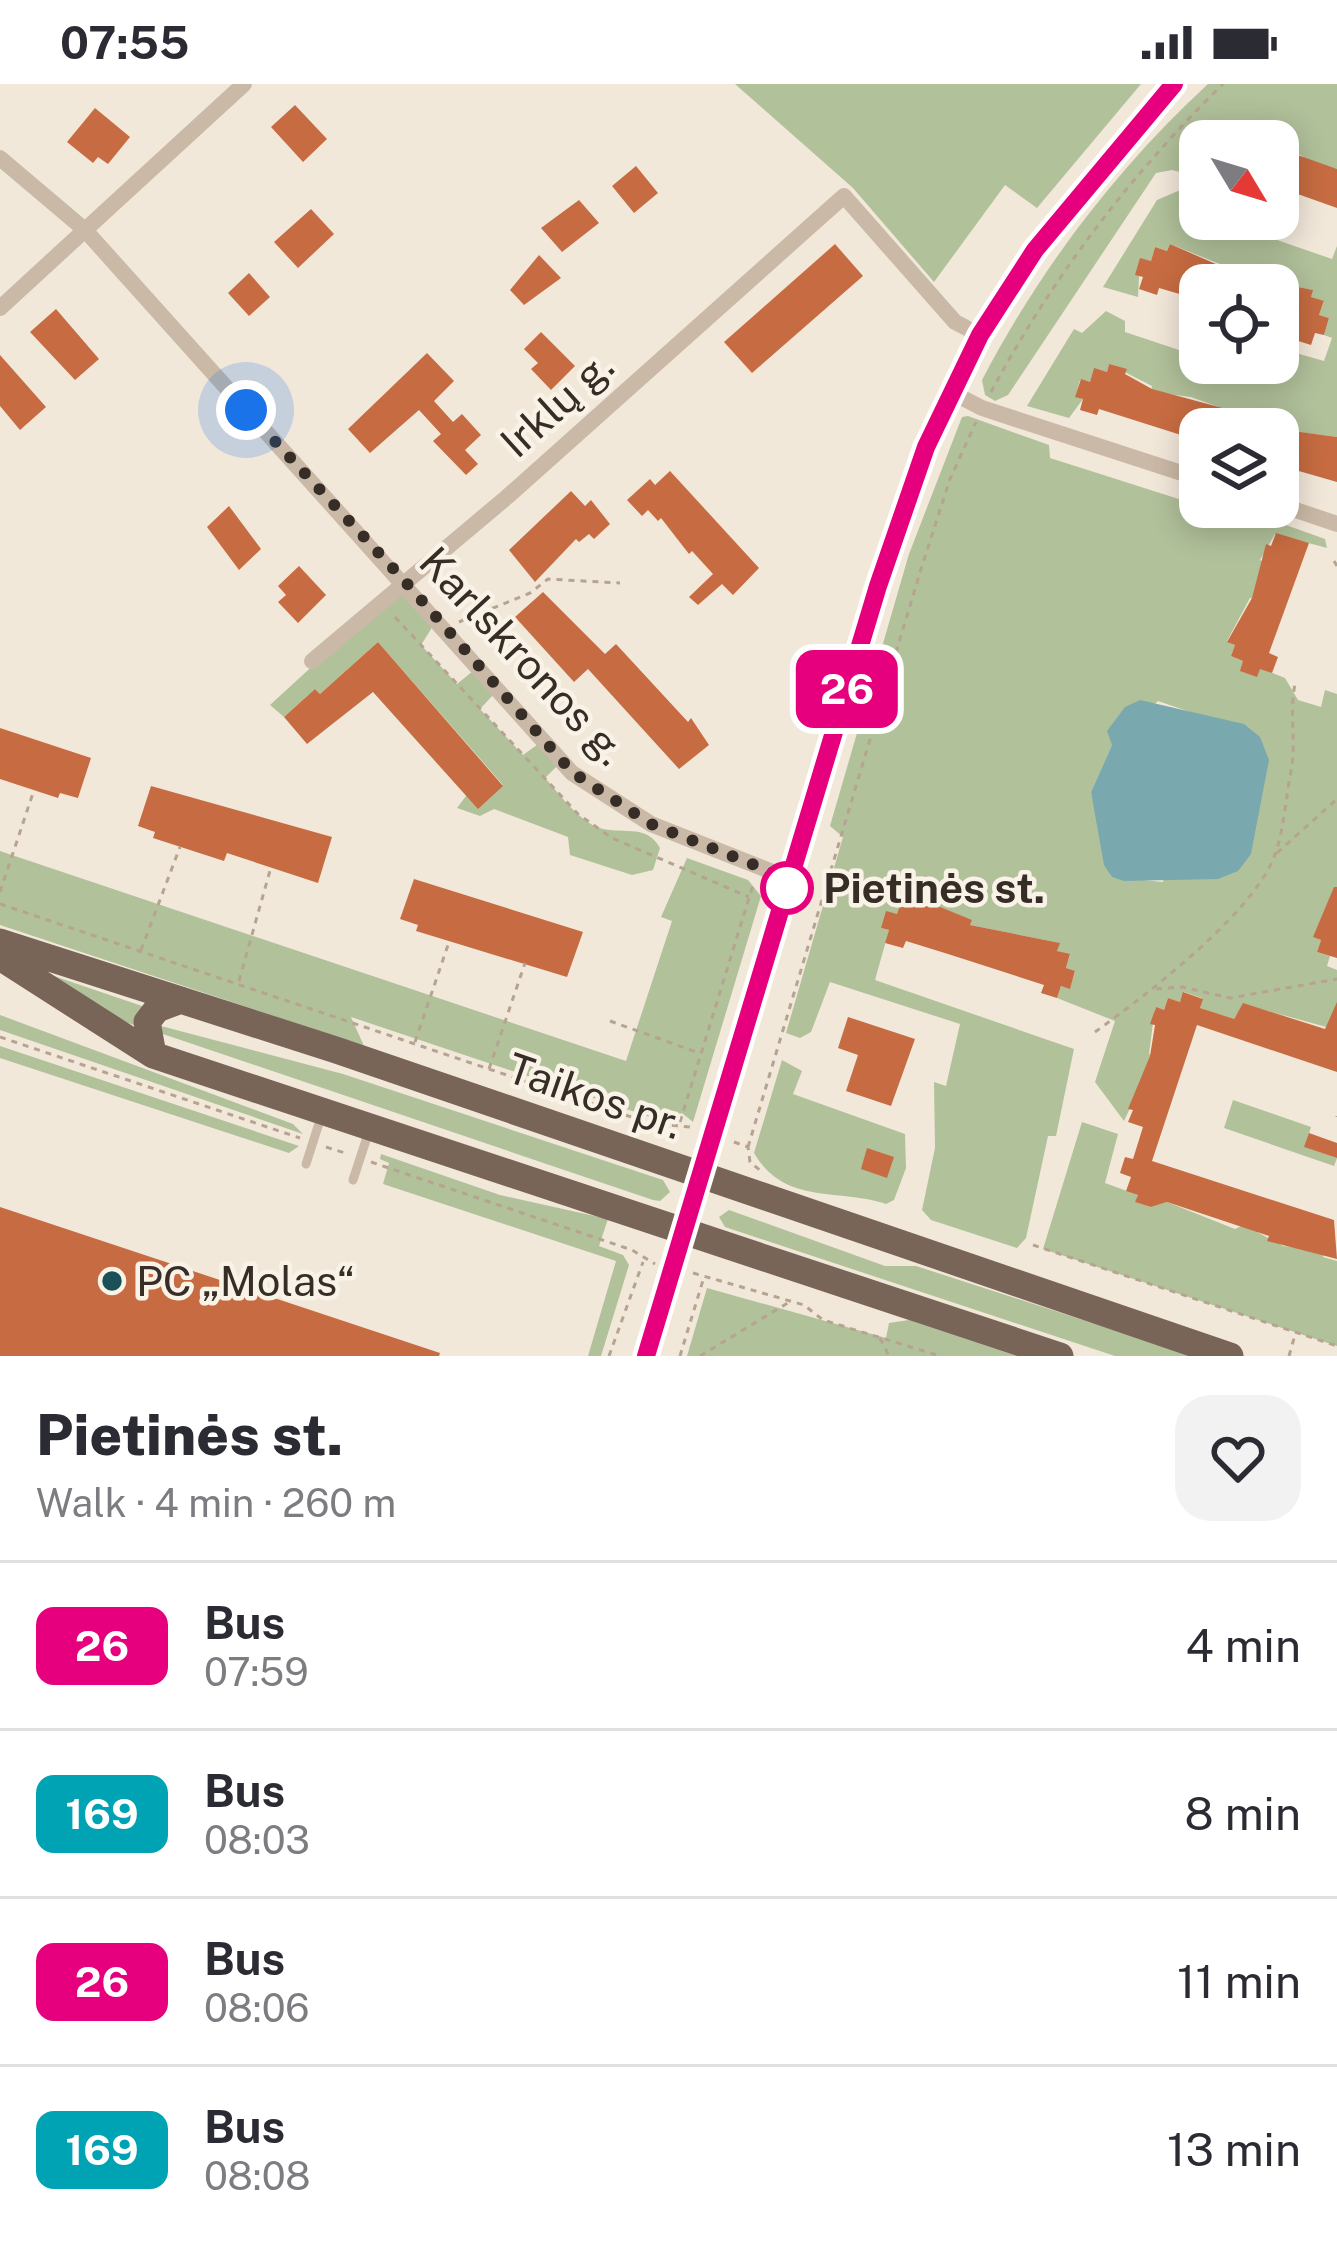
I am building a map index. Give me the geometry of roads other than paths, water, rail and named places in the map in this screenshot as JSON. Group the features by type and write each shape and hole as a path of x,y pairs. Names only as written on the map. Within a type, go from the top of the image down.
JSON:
{"main road":[{"name":"Taikos pr.","path":"0,942 1230,1356"},
{"path":"0,956 153,1055 1060,1356"},
{"path":"153,1055 147,1022 158,1009 181,1000"}],"street":[{"path":"0,308 244,84"},
{"path":"646,1356 903,509 951,392 980,335 1071,202 1174,84"},
{"name":"Karlskronos g.","path":"0,158 85,230 572,772 651,824 790,879"},
{"name":"Irklų g.","path":"312,661 403,579 507,497 844,196 955,322 980,335"},
{"path":"951,392 982,408 1179,472"},
{"path":"1299,511 1337,524"}],"lane":[{"path":"305,1164 323,1112"},
{"path":"353,1180 370,1127"}],"water":[{"path":"1140,700 1244,724 1260,737 1269,760 1251,854 1238,871 1218,879 1124,881 1112,877 1104,865 1091,792 1112,745 1107,731 1125,707"}],"place":[{"name":"Pietinės st.","path":"787,888"},
{"name":"PC „Molas“","path":"112,1281"}]}
